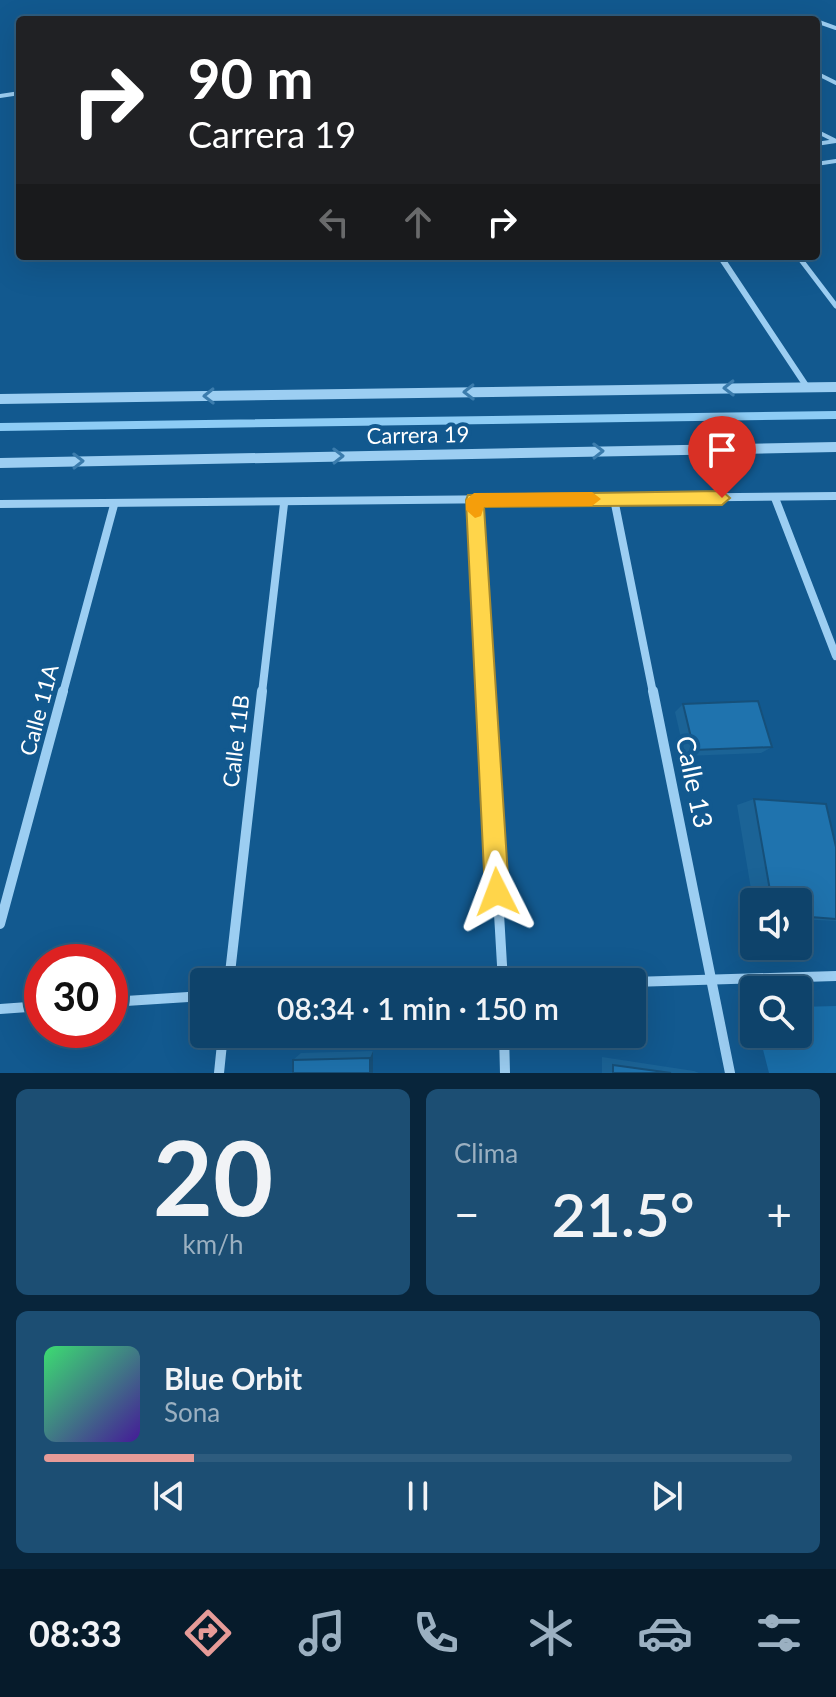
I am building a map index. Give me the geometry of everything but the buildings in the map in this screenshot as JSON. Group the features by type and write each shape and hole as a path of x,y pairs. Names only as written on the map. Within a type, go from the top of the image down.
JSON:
{"street":[{"path":"723,260 807,387"},
{"name":"Carrera 19","path":"0,399 836,387"},
{"name":"Carrera 19","path":"0,463 836,447"},
{"path":"0,504 284,504 836,496"},
{"path":"775,498 836,656"},
{"name":"Calle 13","path":"614,499 730,1073"},
{"path":"474,500 502,968"},
{"name":"Calle 11B","path":"231,968 284,504"},
{"name":"Calle 11A","path":"0,924 114,505"},
{"path":"646,981 836,976"},
{"path":"128,1001 190,997"},
{"path":"0,1009 24,1007"},
{"path":"219,1073 222,1048"},
{"path":"504,1048 505,1073"}],"lane":[{"path":"801,260 836,306"}],"shaded area":[{"path":"836,1006 836,1073 769,1073 763,1048 812,1048 812,1007"}],"waterway":[{"path":"0,427 836,415"}],"slow traffic":[{"path":"475,510 474,500 592,499"}],"route":[{"path":"497,892 474,500 722,498"}]}
